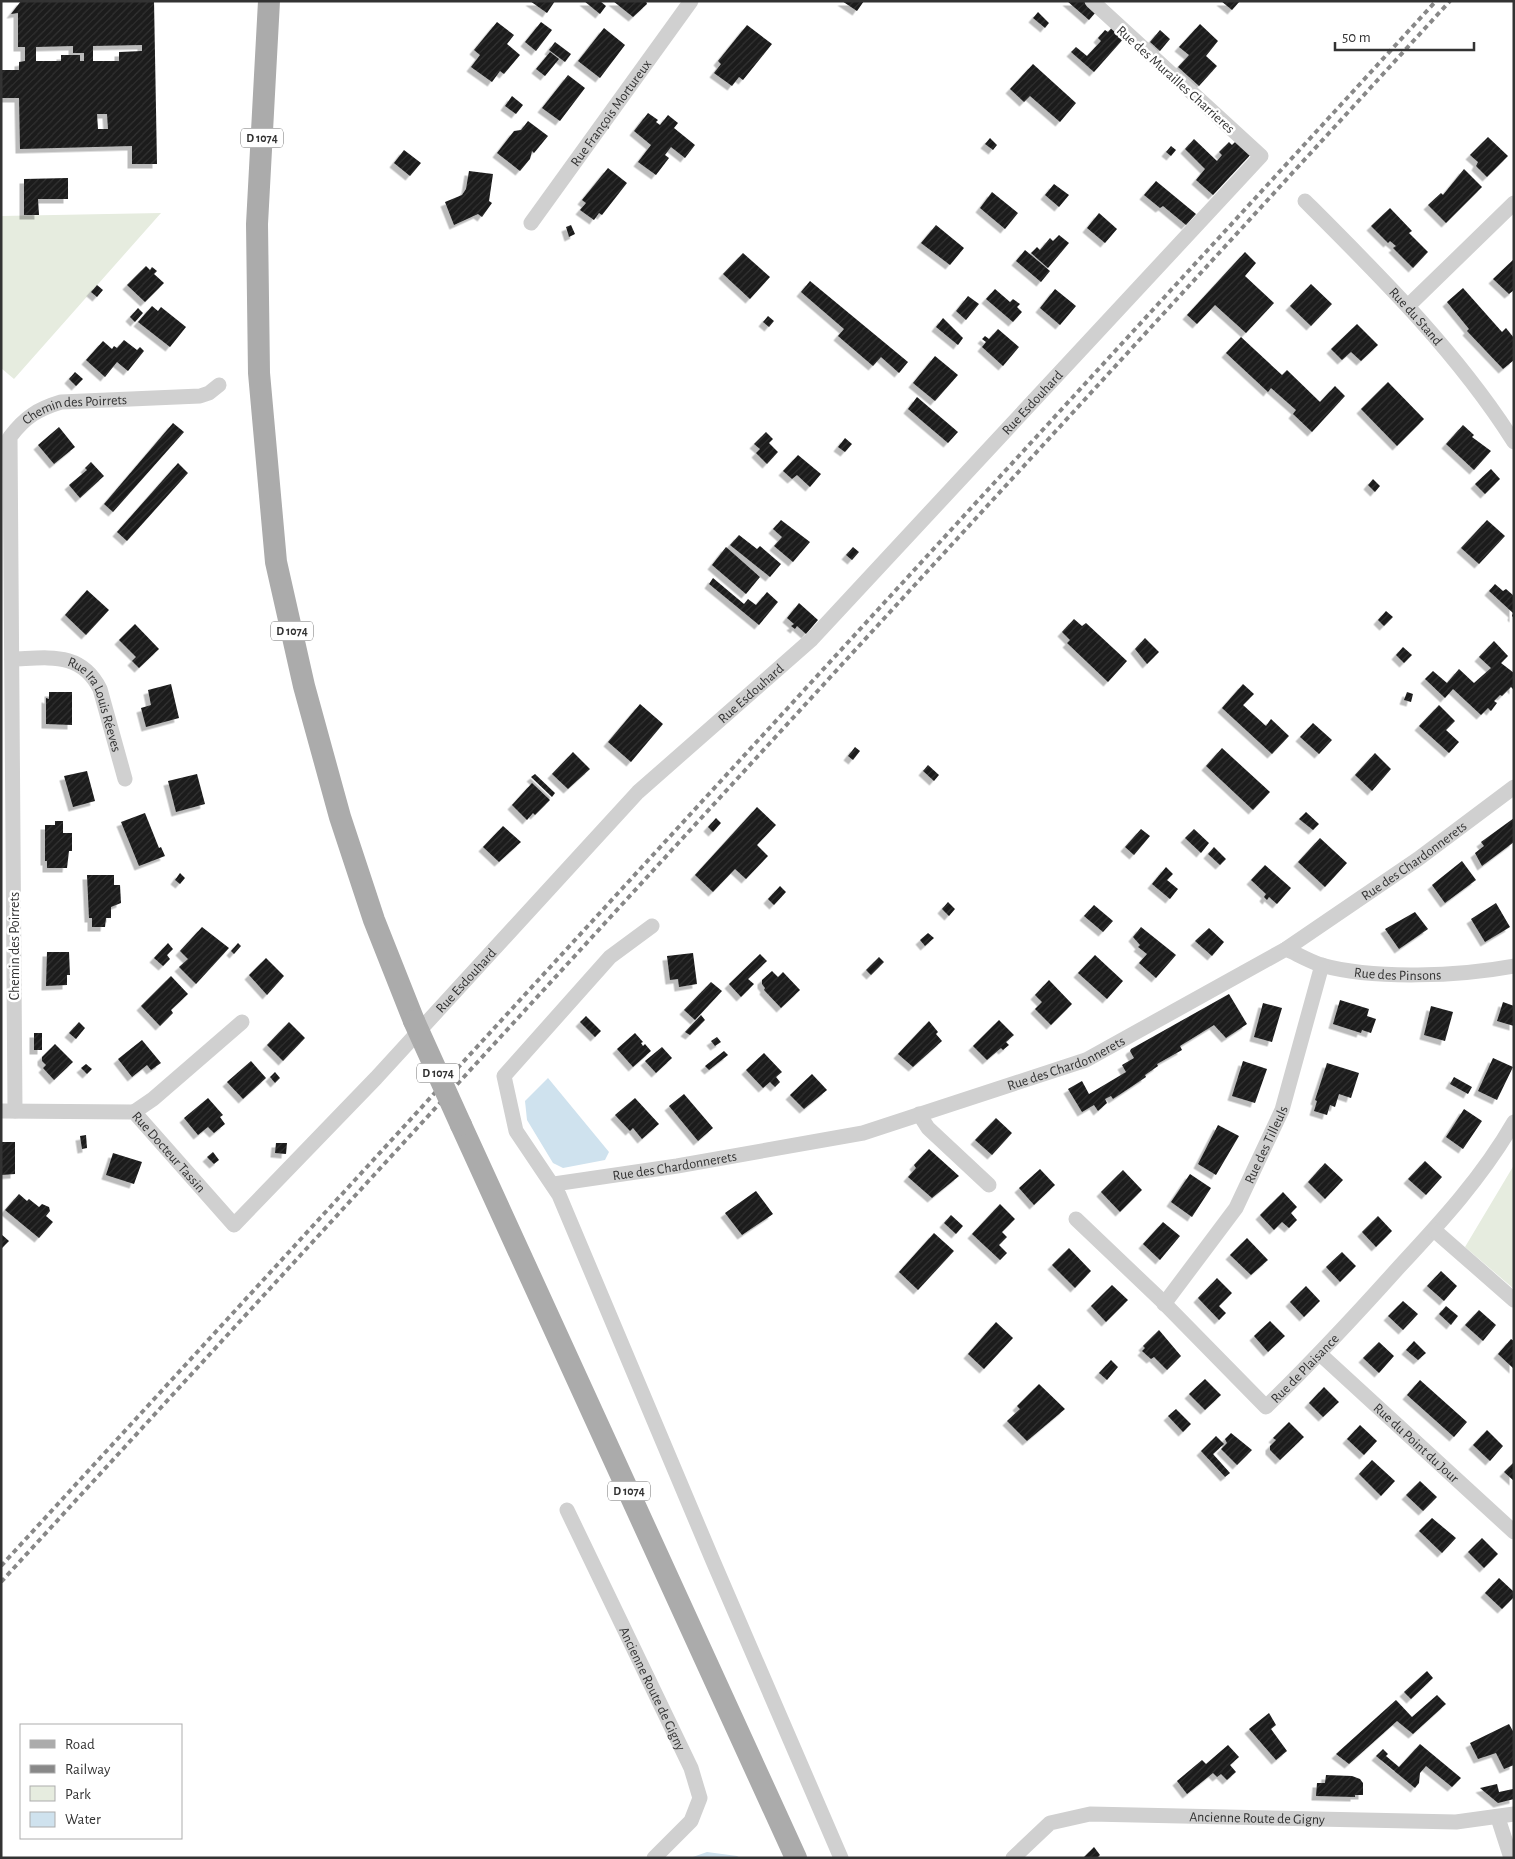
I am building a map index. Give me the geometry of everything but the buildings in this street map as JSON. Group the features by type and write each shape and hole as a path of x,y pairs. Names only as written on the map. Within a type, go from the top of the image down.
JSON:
{"main road":[{"name":"D 1074","path":"269,1 257,224 259,373 276,562 304,686 340,817 368,903 414,1022 796,1858"},
{"name":"D 1074","path":"267,52 280,1"}],"street":[{"name":"Rue François Mortureux","path":"530,223 691,1"},
{"name":"Rue des Murailles Charrieres","path":"1092,1 1261,156"},
{"name":"Rue Esdouhard","path":"234,1224 376,1078 638,792 812,639 1261,156"},
{"name":"Rue du Stand","path":"1305,201 1408,306 1488,401 1514,442"},
{"path":"1408,306 1514,203"},
{"name":"Chemin des Poirrets","path":"8,1111 12,659 6,437 30,414 40,408 61,402 200,396 209,394 219,385"},
{"name":"Rue Ira Louis Réeves","path":"12,659 58,658 74,661 94,677 100,689 125,779"},
{"name":"Rue des Chardonnerets","path":"554,1184 676,1166 863,1133 1086,1060 1286,950 1418,860 1514,787"},
{"path":"652,926 610,957 504,1076 516,1131 531,1157 554,1184 841,1858"},
{"name":"Rue des Pinsons","path":"1286,950 1322,965 1358,971 1454,974 1514,966"},
{"name":"Rue des Tilleuls","path":"1164,1304 1236,1208 1282,1110 1322,965"},
{"path":"134,1112 153,1099 242,1022"},
{"name":"Rue Docteur Tassin","path":"8,1111 134,1112 234,1224"},
{"path":"919,1114 928,1128 989,1185"},
{"name":"Rue de Plaisance","path":"1076,1220 1164,1304 1266,1407 1320,1354 1434,1230 1493,1156 1514,1122"},
{"path":"1434,1230 1514,1300"},
{"name":"Rue du Point du Jour","path":"1320,1354 1514,1532"},
{"name":"Ancienne Route de Gigny","path":"567,1510 691,1768 700,1798 691,1822 654,1858"},
{"name":"Ancienne Route de Gigny","path":"1014,1858 1050,1823 1090,1814 1456,1822 1498,1818 1514,1814"},
{"path":"1498,1818 1511,1858"}],"green space":[{"path":"161,213 14,379 1,368 1,216"},
{"path":"1514,1165 1514,1289 1465,1247"}],"water":[{"path":"548,1078 609,1152 605,1160 563,1168 553,1163 527,1120 525,1101"},
{"path":"707,1852 737,1856 740,1858 690,1858"}],"railway":[{"path":"1,1566 1436,1"},
{"path":"1,1582 1450,1"}]}
